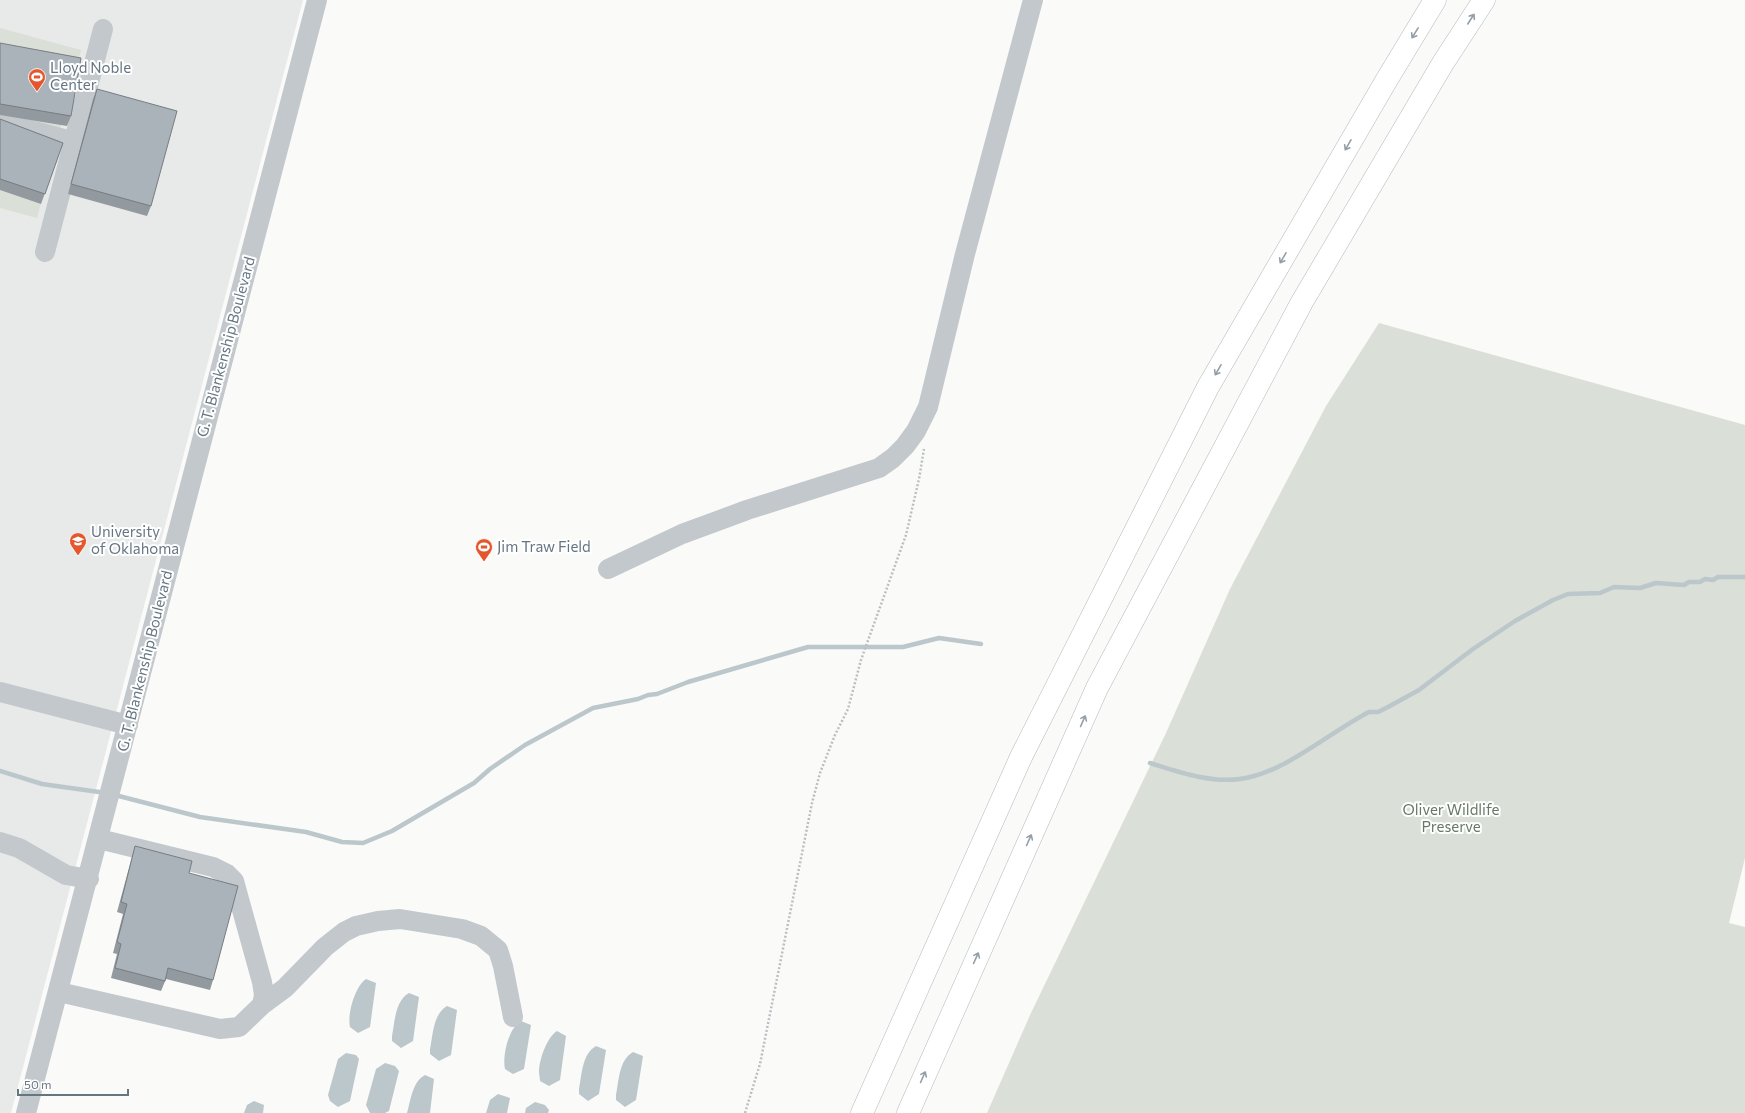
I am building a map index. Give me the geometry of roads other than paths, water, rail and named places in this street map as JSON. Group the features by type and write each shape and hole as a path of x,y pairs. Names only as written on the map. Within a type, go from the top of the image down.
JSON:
{"highway":[{"path":"862,1113 1021,757 1208,387 1435,0"},
{"path":"908,1113 1097,688 1302,302 1443,63 1484,0"}],"street":[{"name":"G. T. Blankenship Boulevard","path":"26,1113 106,815 128,725 318,0"},
{"path":"608,569 682,534 747,510 879,468 893,458 905,446 916,431 928,407 973,225 1033,0"},
{"path":"45,252 75,142 103,29"},
{"path":"0,122 75,142"},
{"path":"0,692 128,725"},
{"path":"99,839 213,867 227,874 234,881 262,982 264,995 262,1005"},
{"path":"0,842 19,848 66,875 89,879"},
{"path":"59,992 220,1029 239,1027 262,1005 285,988 325,947 344,932 356,926 378,921 400,919 462,929 482,936 498,950 503,966 513,1017"}],"waterway":[{"path":"1150,763 1206,778 1229,780 1256,776 1289,761 1369,712 1378,712 1419,690 1473,649 1515,621 1553,600 1568,594 1600,593 1614,587 1640,588 1656,583 1684,585 1689,582 1700,582 1705,579 1713,580 1718,577 1745,577"},
{"path":"115,795 200,817 306,832 342,842 363,843 392,831 474,783 490,769 525,745 593,708 657,694 688,682 808,647 903,647 939,638 981,644"},
{"path":"0,771 42,784 106,793"}],"place":[{"name":"Lloyd Noble Center","path":"37,92"},
{"name":"University of Oklahoma","path":"78,556"},
{"name":"Jim Traw Field","path":"484,562"}],"park label":[{"name":"Oliver Wildlife Preserve","path":"1451,818"}]}
